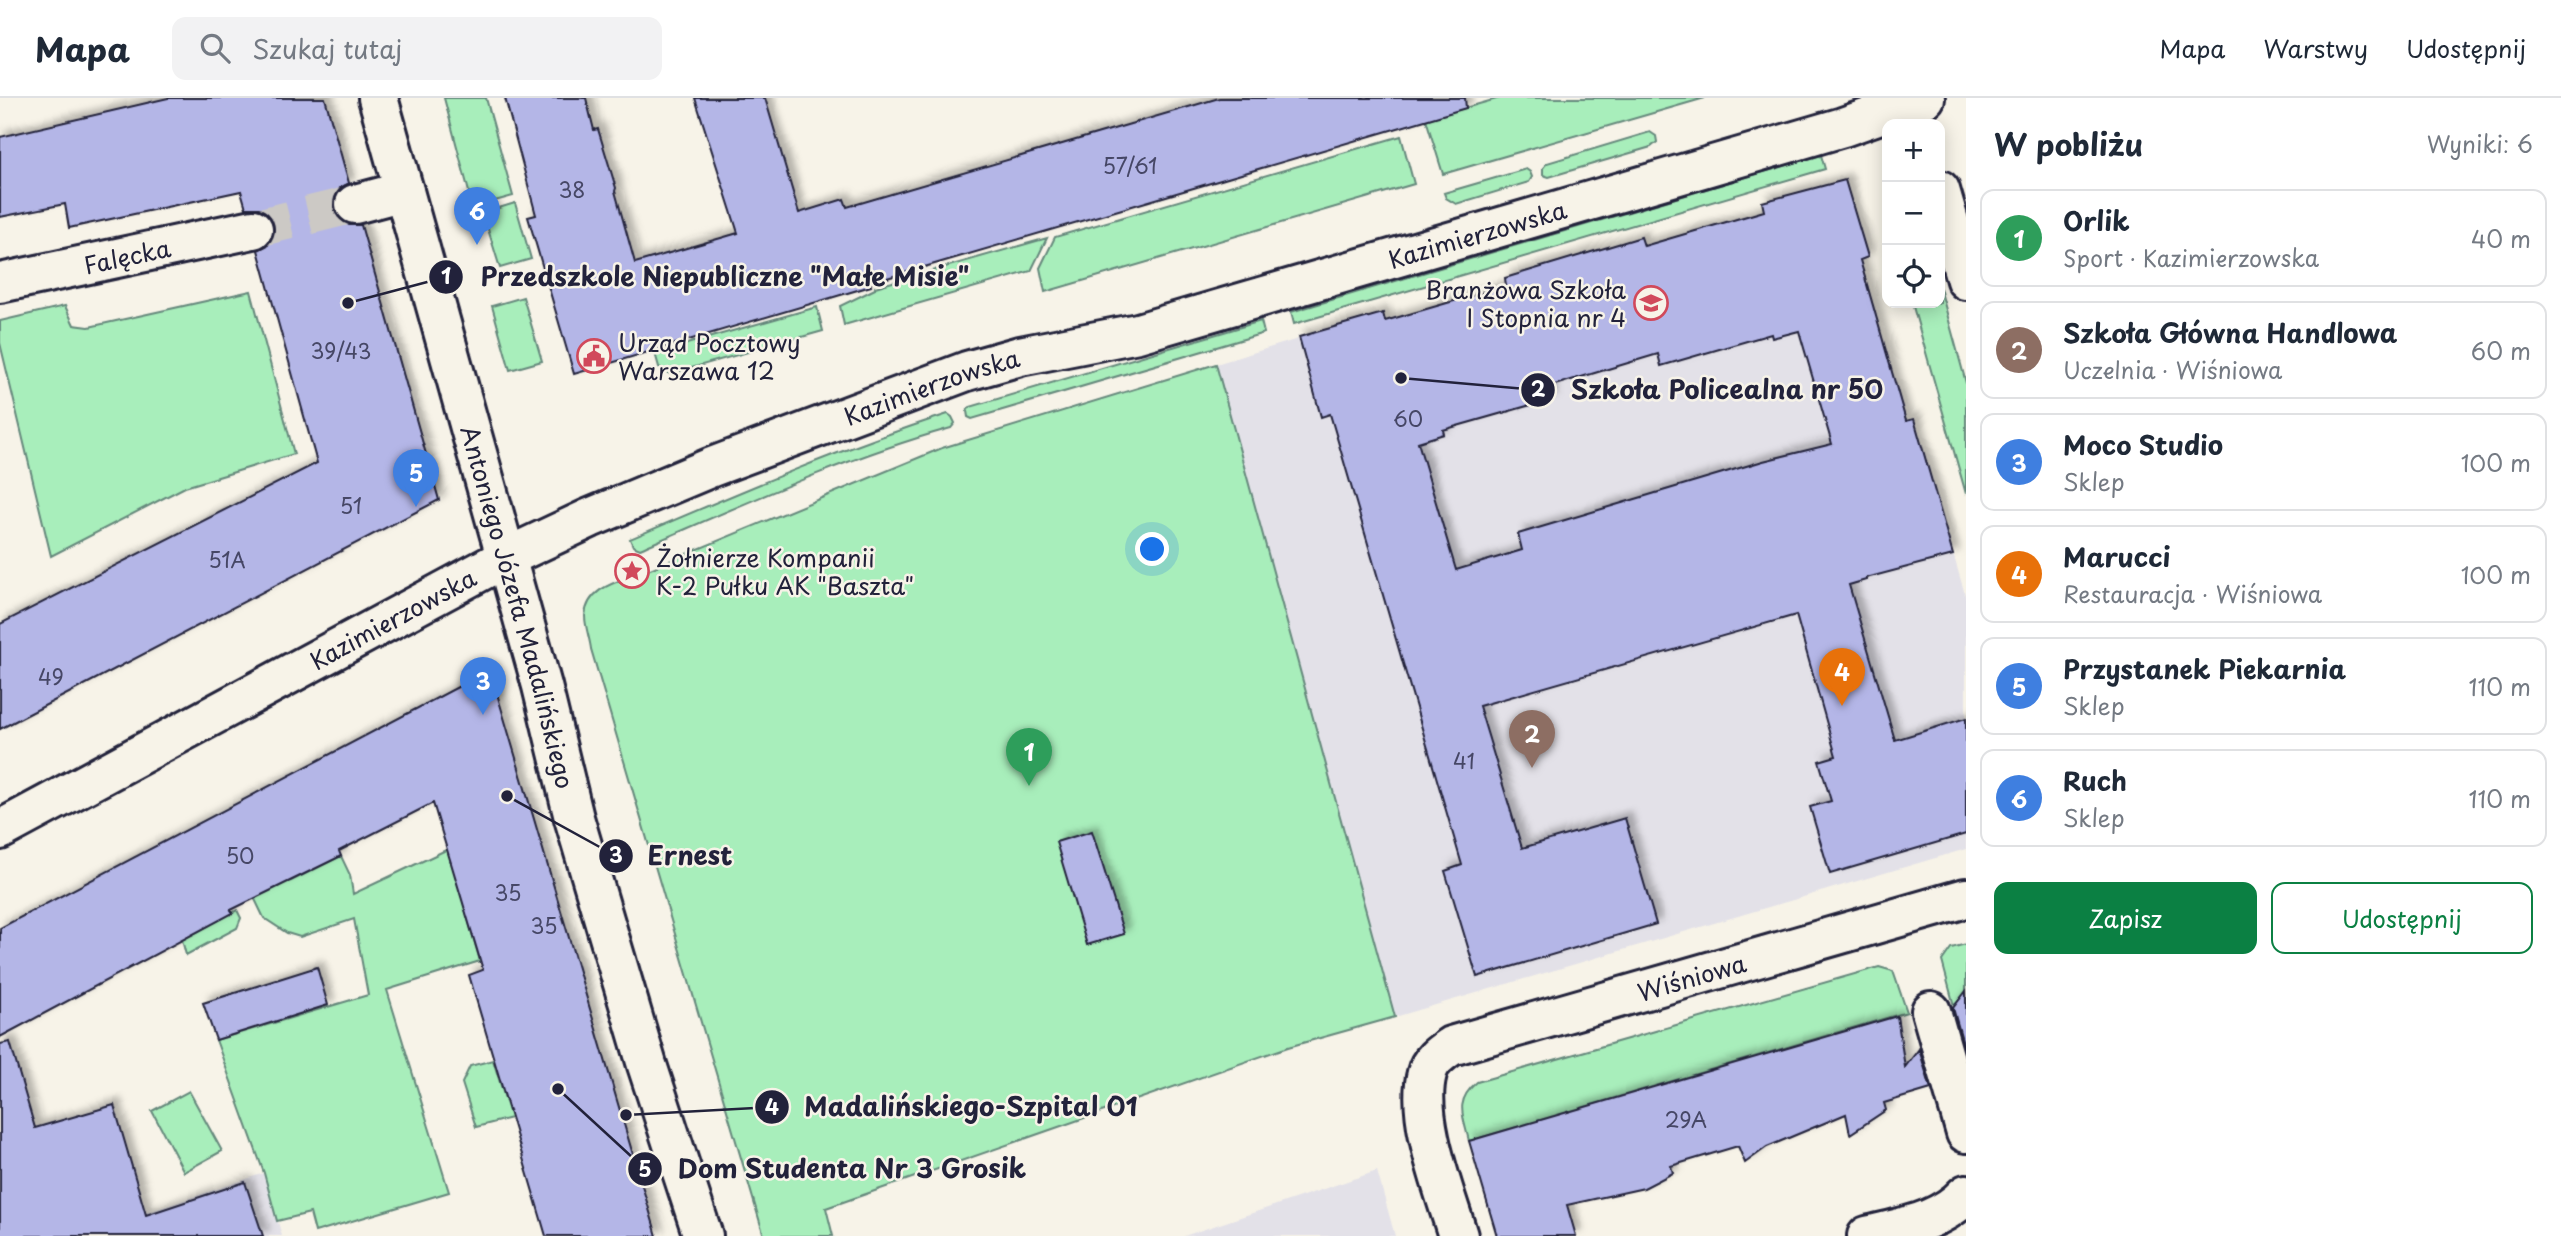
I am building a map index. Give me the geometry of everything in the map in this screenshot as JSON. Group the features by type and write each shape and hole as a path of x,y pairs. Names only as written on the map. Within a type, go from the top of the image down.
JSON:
{"street":[{"name":"Antoniego Józefa Madalińskiego","path":"378,98 542,686 574,818 647,1065 703,1236"},
{"name":"Kazimierzowska","path":"0,831 506,557 590,518 712,467 967,371 1020,356 1138,333 1918,105"},
{"path":"355,204 404,191"},
{"path":"1945,208 1966,281"},
{"name":"Falęcka","path":"0,283 253,229"},
{"name":"Wiśniowa","path":"1458,1236 1430,1138 1424,1106 1439,1059 1966,898"},
{"path":"1931,1011 1966,1133"},
{"path":"1867,1236 1931,1219 1948,1210 1966,1194"}],"shaded area":[{"path":"1845,180 1868,257 1860,260 1906,421 1914,419 1966,598 1966,849 1395,1017 1216,364 1383,313 1386,321 1506,286 1505,278 1641,237 1644,246 1763,211 1762,202"},
{"path":"1377,1171 1395,1236 1184,1236"},
{"path":"264,1173 282,1236 77,1236"}],"green space":[{"path":"444,98 486,98 513,196 473,207"},
{"path":"1500,98 1705,98 1443,174 1426,119"},
{"path":"1650,132 1656,136 1657,142 1651,147 1549,177 1543,175 1543,168 1547,163"},
{"path":"1401,136 1414,184 1045,292 1040,268 1055,237"},
{"path":"1821,155 1825,169 1294,324 1291,312"},
{"path":"1526,169 1532,177 1529,182 1456,204 1446,198 1444,193"},
{"path":"515,203 531,259 500,268 487,226 480,228 476,215"},
{"path":"1047,238 1031,271 844,325 840,306 875,287"},
{"path":"251,291 294,454 185,487 51,556 0,343 0,321 65,306 74,325 89,327"},
{"path":"523,297 542,361 510,370 492,306"},
{"path":"1945,306 1966,383 1966,494 1913,308"},
{"path":"817,307 823,331 670,374 659,367 655,353"},
{"path":"1261,321 1264,333 972,419 968,417 967,411 970,407"},
{"path":"1216,364 1395,1017 1288,1047 826,1208 833,1236 764,1236 591,649 585,620 587,606 597,593 613,583 942,448"},
{"path":"948,414 955,423 951,428 832,468 640,549 633,546 630,539 827,457"},
{"path":"448,849 480,961 387,990 449,1192 315,1232 310,1213 277,1221 264,1173 216,1040 368,995 354,919 300,937 287,933 264,918 250,889 291,881 341,856 350,875 353,894"},
{"path":"237,910 241,918 237,928 186,955 182,940"},
{"path":"1966,944 1966,997 1954,1006 1942,961 1951,948"},
{"path":"1879,967 1893,971 1907,1012 1469,1141 1462,1109 1465,1096 1477,1082"},
{"path":"493,1060 511,1118 476,1127 462,1083 470,1066"},
{"path":"189,1091 222,1151 184,1172 152,1111"}],"building":[{"path":"168,98 325,98 349,183 340,188 334,198 334,210 339,219 349,225 361,225 439,500 0,729 0,624 317,463 258,250 268,245 274,236 274,224 269,214 260,208 246,208 241,191 69,228 65,204 0,217 0,137"},
{"path":"505,98 586,98 594,130 598,129 616,188 635,263 738,233 695,98 765,98 799,213 844,199 847,207 1219,98 1465,98 1466,108 870,283 871,286 574,374 528,217 536,215"},
{"path":"1845,180 1868,257 1860,260 1906,421 1914,419 1953,555 1849,585 1895,740 1966,718 1966,834 1830,874 1810,807 1831,801 1819,761 1836,756 1796,615 1479,706 1522,848 1625,818 1656,924 1477,977 1445,871 1462,865 1330,414 1321,417 1299,337 1383,313 1385,321 1506,286 1505,278 1641,237 1644,246 1764,211 1762,202","holes":["1799,331 1832,444 1763,461 1518,534 1522,550 1456,570 1418,442 1444,434 1443,430 1552,399 1548,387 1658,354 1661,366 1771,334 1772,338"]},
{"path":"490,670 657,1236 546,1236 469,975 483,970 433,803 339,851 341,856 231,910 233,913 0,1037 0,928"},
{"path":"1092,831 1124,934 1087,945 1056,842"},
{"path":"317,967 328,1005 216,1040 203,1003"},
{"path":"1966,991 1966,1054 1953,1008"},
{"path":"1897,1016 1905,1067 1919,1049 1931,1089 1884,1103 1886,1110 1850,1134 1846,1114 1767,1147 1745,1163 1738,1146 1671,1166 1673,1173 1644,1188 1567,1205 1576,1236 1497,1236 1469,1141"},
{"path":"10,1042 35,1128 114,1105 146,1215 245,1182 263,1236 0,1236 0,1044"}],"tunnel":[{"path":"253,229 355,204"}],"place":[{"name":"Ruch","path":"477,245"},
{"name":"Przedszkole Niepubliczne \"Małe Misie\"","path":"348,303"},
{"name":"Branżowa Szkoła I Stopnia nr 4","path":"1651,303"},
{"name":"Urząd Pocztowy Warszawa 12","path":"594,356"},
{"name":"Szkoła Policealna nr 50","path":"1401,378"},
{"name":"Przystanek Piekarnia","path":"416,507"},
{"name":"Żołnierze Kompanii K-2 Pułku AK \"Baszta\"","path":"632,571"},
{"name":"Marucci","path":"1842,706"},
{"name":"Moco Studio","path":"483,715"},
{"name":"Szkoła Główna Handlowa","path":"1532,768"},
{"name":"Orlik","path":"1029,786"},
{"name":"Ernest","path":"507,796"},
{"name":"Dom Studenta Nr 3 Grosik","path":"558,1089"},
{"name":"Madalińskiego-Szpital 01","path":"626,1115"}]}
